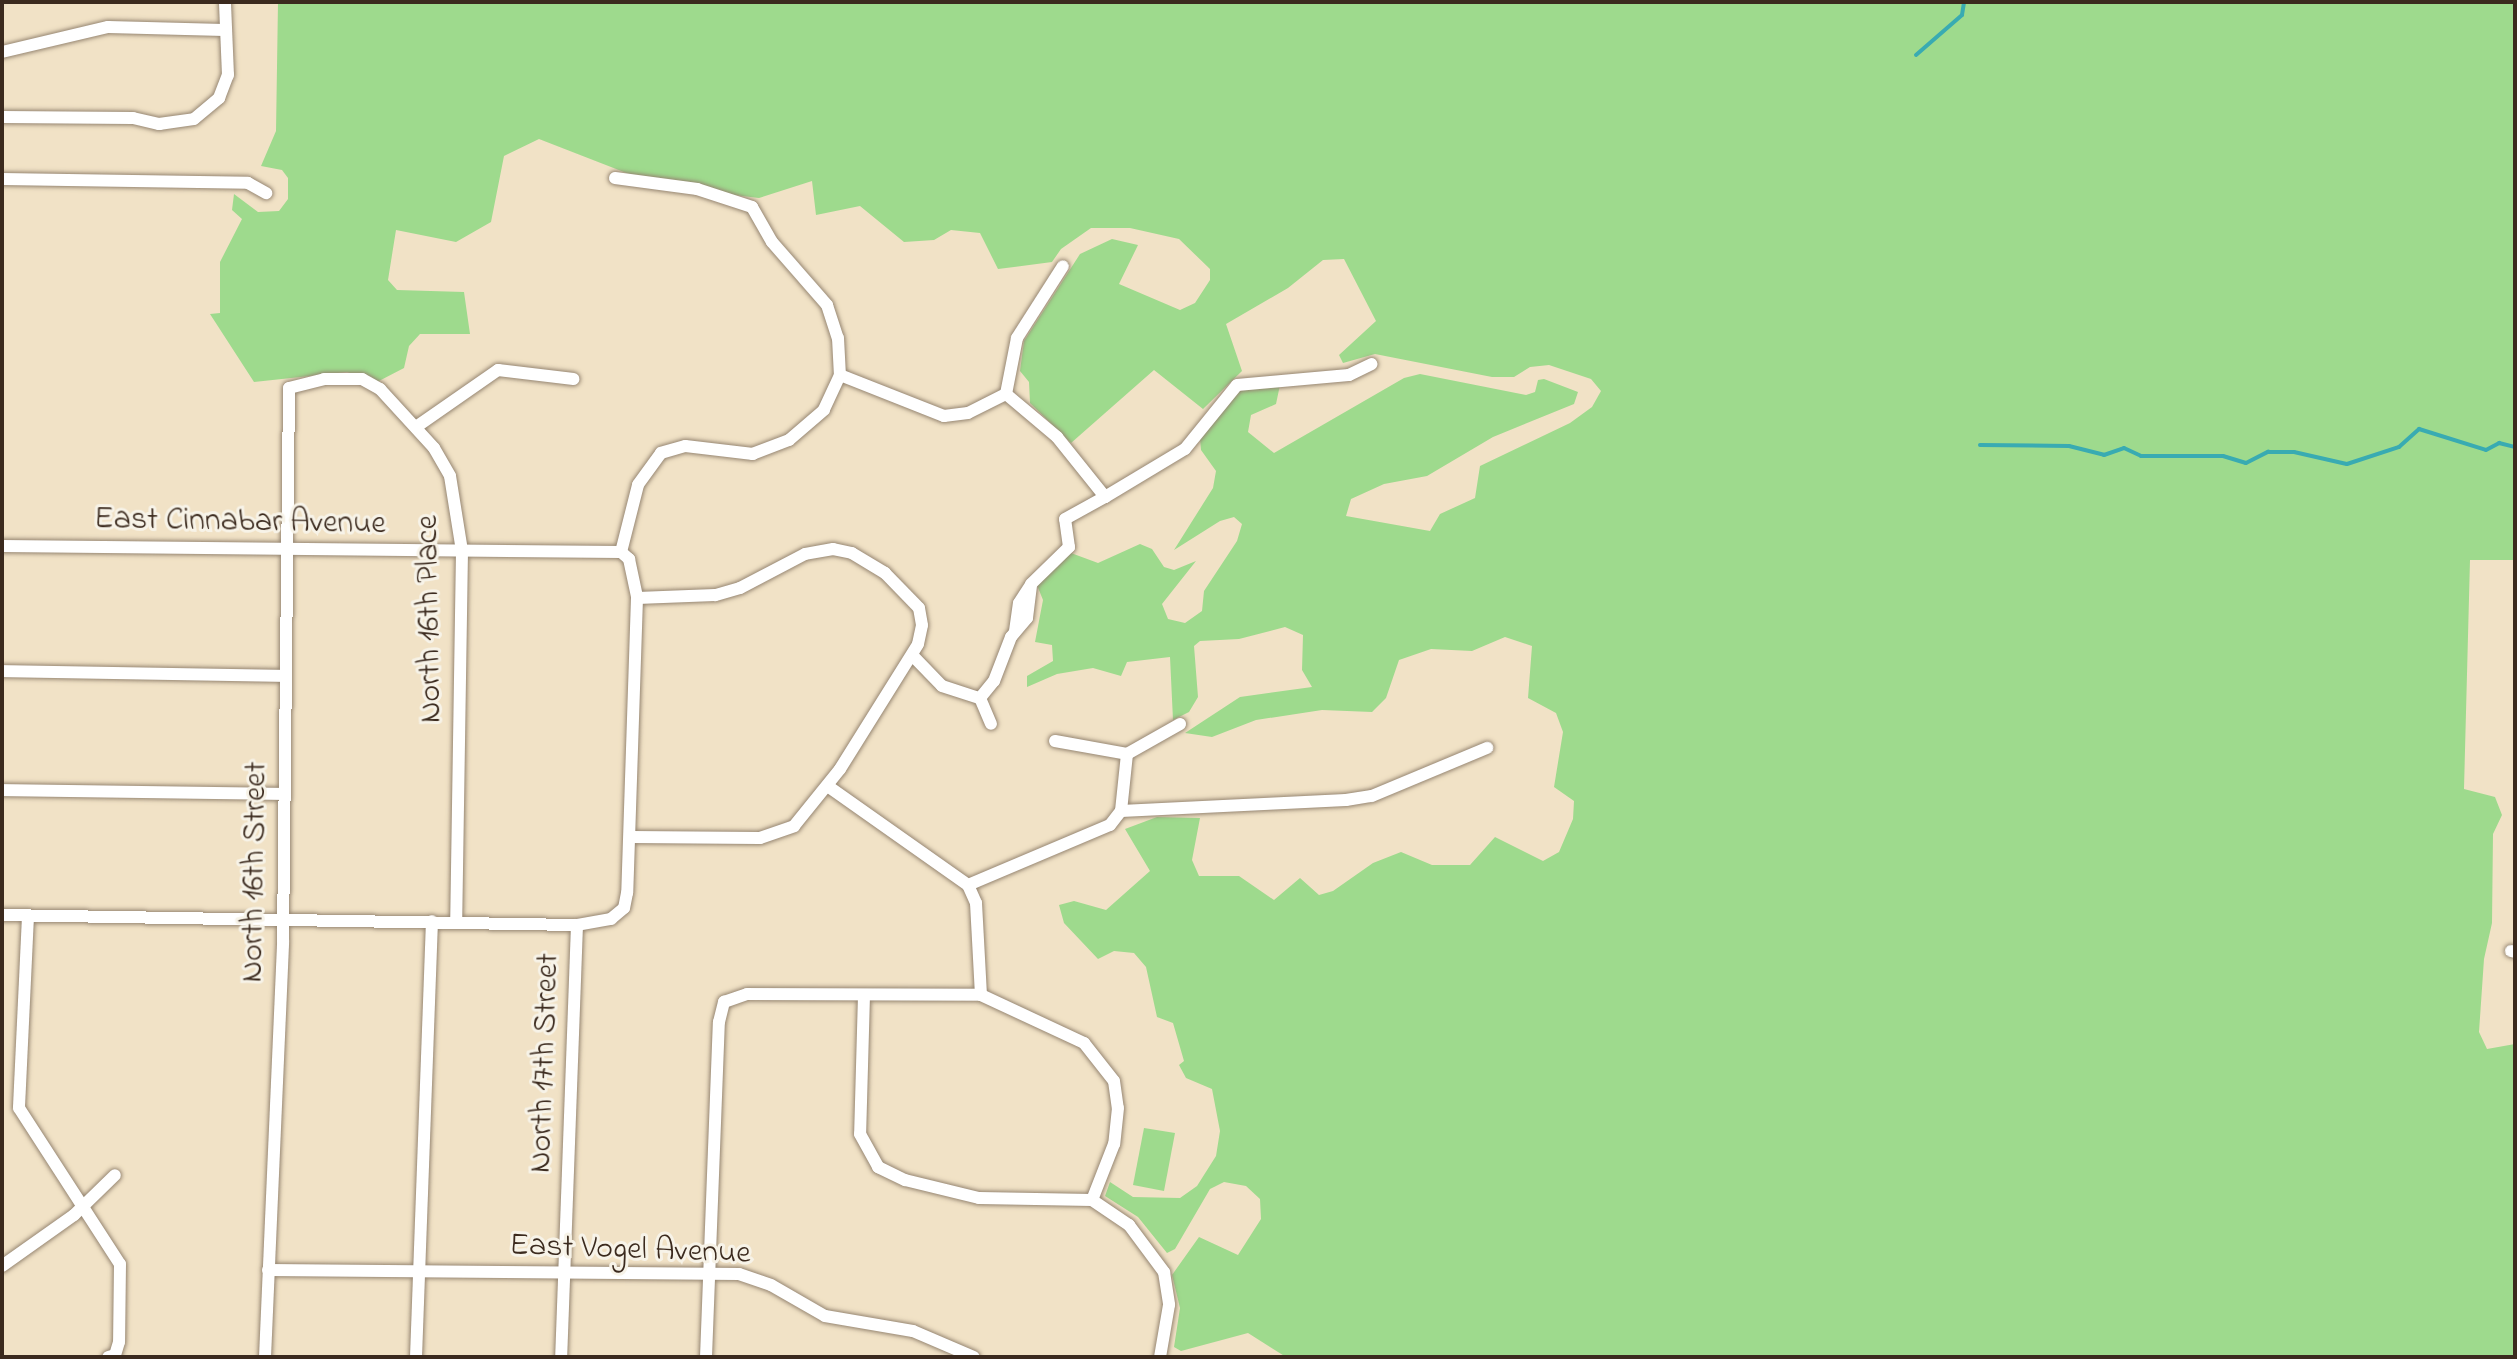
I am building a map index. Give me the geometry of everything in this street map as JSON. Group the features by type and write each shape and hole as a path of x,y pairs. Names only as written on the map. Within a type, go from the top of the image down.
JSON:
{"street":[{"path":"2,117 133,118 159,124 194,119 219,98 228,75 225,2"},
{"path":"2,52 108,27 224,30"},
{"path":"615,178 697,189 752,207 772,242 827,305 838,338 840,375 824,410 789,440 753,454 685,446 661,453 638,485 621,552"},
{"path":"2,179 248,183 266,193"},
{"path":"1006,394 1017,338 1063,266"},
{"path":"980,698 994,681 1015,631 1019,603 1031,584 1069,547 1065,519 1185,449 1237,385 1349,375 1372,364"},
{"path":"416,427 498,370 573,379"},
{"path":"840,375 944,416 968,413 1006,394"},
{"name":"North 16th Place","path":"289,388 324,379 362,379 380,389 416,427 450,476 462,551 456,921"},
{"name":"North 16th Street","path":"265,1357 283,920 282,794 289,388"},
{"path":"1006,394 1064,444 1105,497"},
{"name":"East Cinnabar Avenue","path":"2,546 621,552"},
{"path":"631,837 771,837 794,826 829,787 912,655 922,625 919,608 868,561 833,549 805,554 740,588 710,596 637,598"},
{"name":"North 17th Street","path":"561,1357 577,925 611,919 624,908 631,837 637,598 633,566 621,552"},
{"path":"912,655 942,686 980,698 991,724"},
{"path":"2,671 284,676"},
{"path":"1055,741 1127,754 1180,724"},
{"path":"1121,811 1346,800 1372,796 1487,748"},
{"path":"968,885 1110,825 1121,811 1127,754"},
{"path":"829,787 968,885 976,903 981,995"},
{"path":"2,790 282,794"},
{"path":"2,915 577,925"},
{"path":"28,916 19,1108 120,1264 112,1356"},
{"path":"416,1357 432,921"},
{"path":"706,1357 719,1022 724,1002 747,994 981,995 1084,1043 1114,1081 1118,1108 1114,1144 1092,1200"},
{"path":"864,995 860,1134 878,1167 890,1175 979,1198 1092,1200 1129,1225 1164,1272 1169,1305 1160,1357"},
{"path":"2,1266 83,1207 115,1175"},
{"name":"East Vogel Avenue","path":"268,1270 709,1273 756,1278 825,1316 913,1331 974,1357"}],"green space":[{"path":"278,2 2515,2 2515,560 2470,560 2464,789 2495,797 2502,815 2493,834 2492,923 2484,959 2479,1032 2487,1049 2515,1044 2515,1357 1286,1357 1248,1333 1181,1351 1174,1347 1180,1308 1172,1275 1199,1237 1238,1255 1261,1219 1260,1199 1246,1186 1224,1182 1210,1189 1175,1249 1167,1253 1138,1217 1105,1196 1110,1182 1133,1197 1180,1198 1197,1186 1216,1156 1220,1131 1212,1089 1186,1078 1179,1065 1184,1061 1173,1023 1157,1017 1146,967 1134,953 1114,951 1098,959 1064,923 1059,905 1074,901 1106,910 1150,871 1125,829 1157,817 1200,818 1192,860 1199,876 1239,876 1274,900 1300,878 1319,895 1333,891 1373,863 1401,852 1432,865 1470,865 1495,837 1543,861 1559,852 1573,819 1574,801 1554,787 1563,732 1556,713 1528,698 1532,646 1505,637 1472,651 1431,649 1399,660 1386,698 1372,712 1322,710 1256,720 1212,737 1185,733 1240,697 1312,687 1302,670 1303,635 1285,627 1239,639 1200,641 1194,646 1198,697 1189,712 1173,720 1170,657 1127,662 1121,676 1093,668 1057,674 1027,687 1027,676 1053,661 1052,645 1035,642 1043,600 1037,585 1071,553 1098,563 1140,544 1152,549 1164,567 1174,570 1196,561 1162,604 1168,619 1185,623 1202,611 1204,591 1237,541 1242,524 1234,517 1220,521 1174,550 1213,488 1216,471 1201,450 1200,438 1232,392 1280,385 1276,404 1251,415 1248,432 1274,453 1404,378 1420,374 1526,395 1535,392 1538,380 1544,379 1578,392 1574,404 1493,437 1427,476 1384,484 1351,499 1346,516 1430,531 1440,514 1475,498 1480,466 1570,423 1592,407 1601,391 1591,379 1549,365 1530,367 1514,377 1492,377 1375,354 1343,363 1339,355 1376,321 1344,259 1323,260 1288,288 1226,324 1242,371 1203,409 1154,370 1071,443 1030,403 1029,382 1020,371 1024,341 1080,254 1112,239 1138,245 1119,284 1180,310 1195,303 1210,280 1210,269 1179,239 1130,228 1091,228 1061,249 1052,262 998,269 980,233 951,230 934,240 904,242 860,206 816,215 812,181 759,198 734,195 629,174 539,139 504,156 491,222 456,242 396,230 388,280 397,290 464,292 470,334 420,334 409,346 404,368 377,382 347,372 254,382 210,314 220,313 220,262 242,219 232,210 234,194 258,212 279,211 288,199 288,178 282,170 261,166 276,131"},
{"path":"1144,1128 1175,1133 1164,1191 1133,1185"}],"waterway":[{"path":"1916,55 1962,15 1964,2"},
{"path":"1980,445 2069,446 2104,455 2124,448 2141,456 2223,456 2246,463 2268,452 2294,452 2347,464 2399,447 2419,429 2486,450 2499,443 2515,447"}]}
